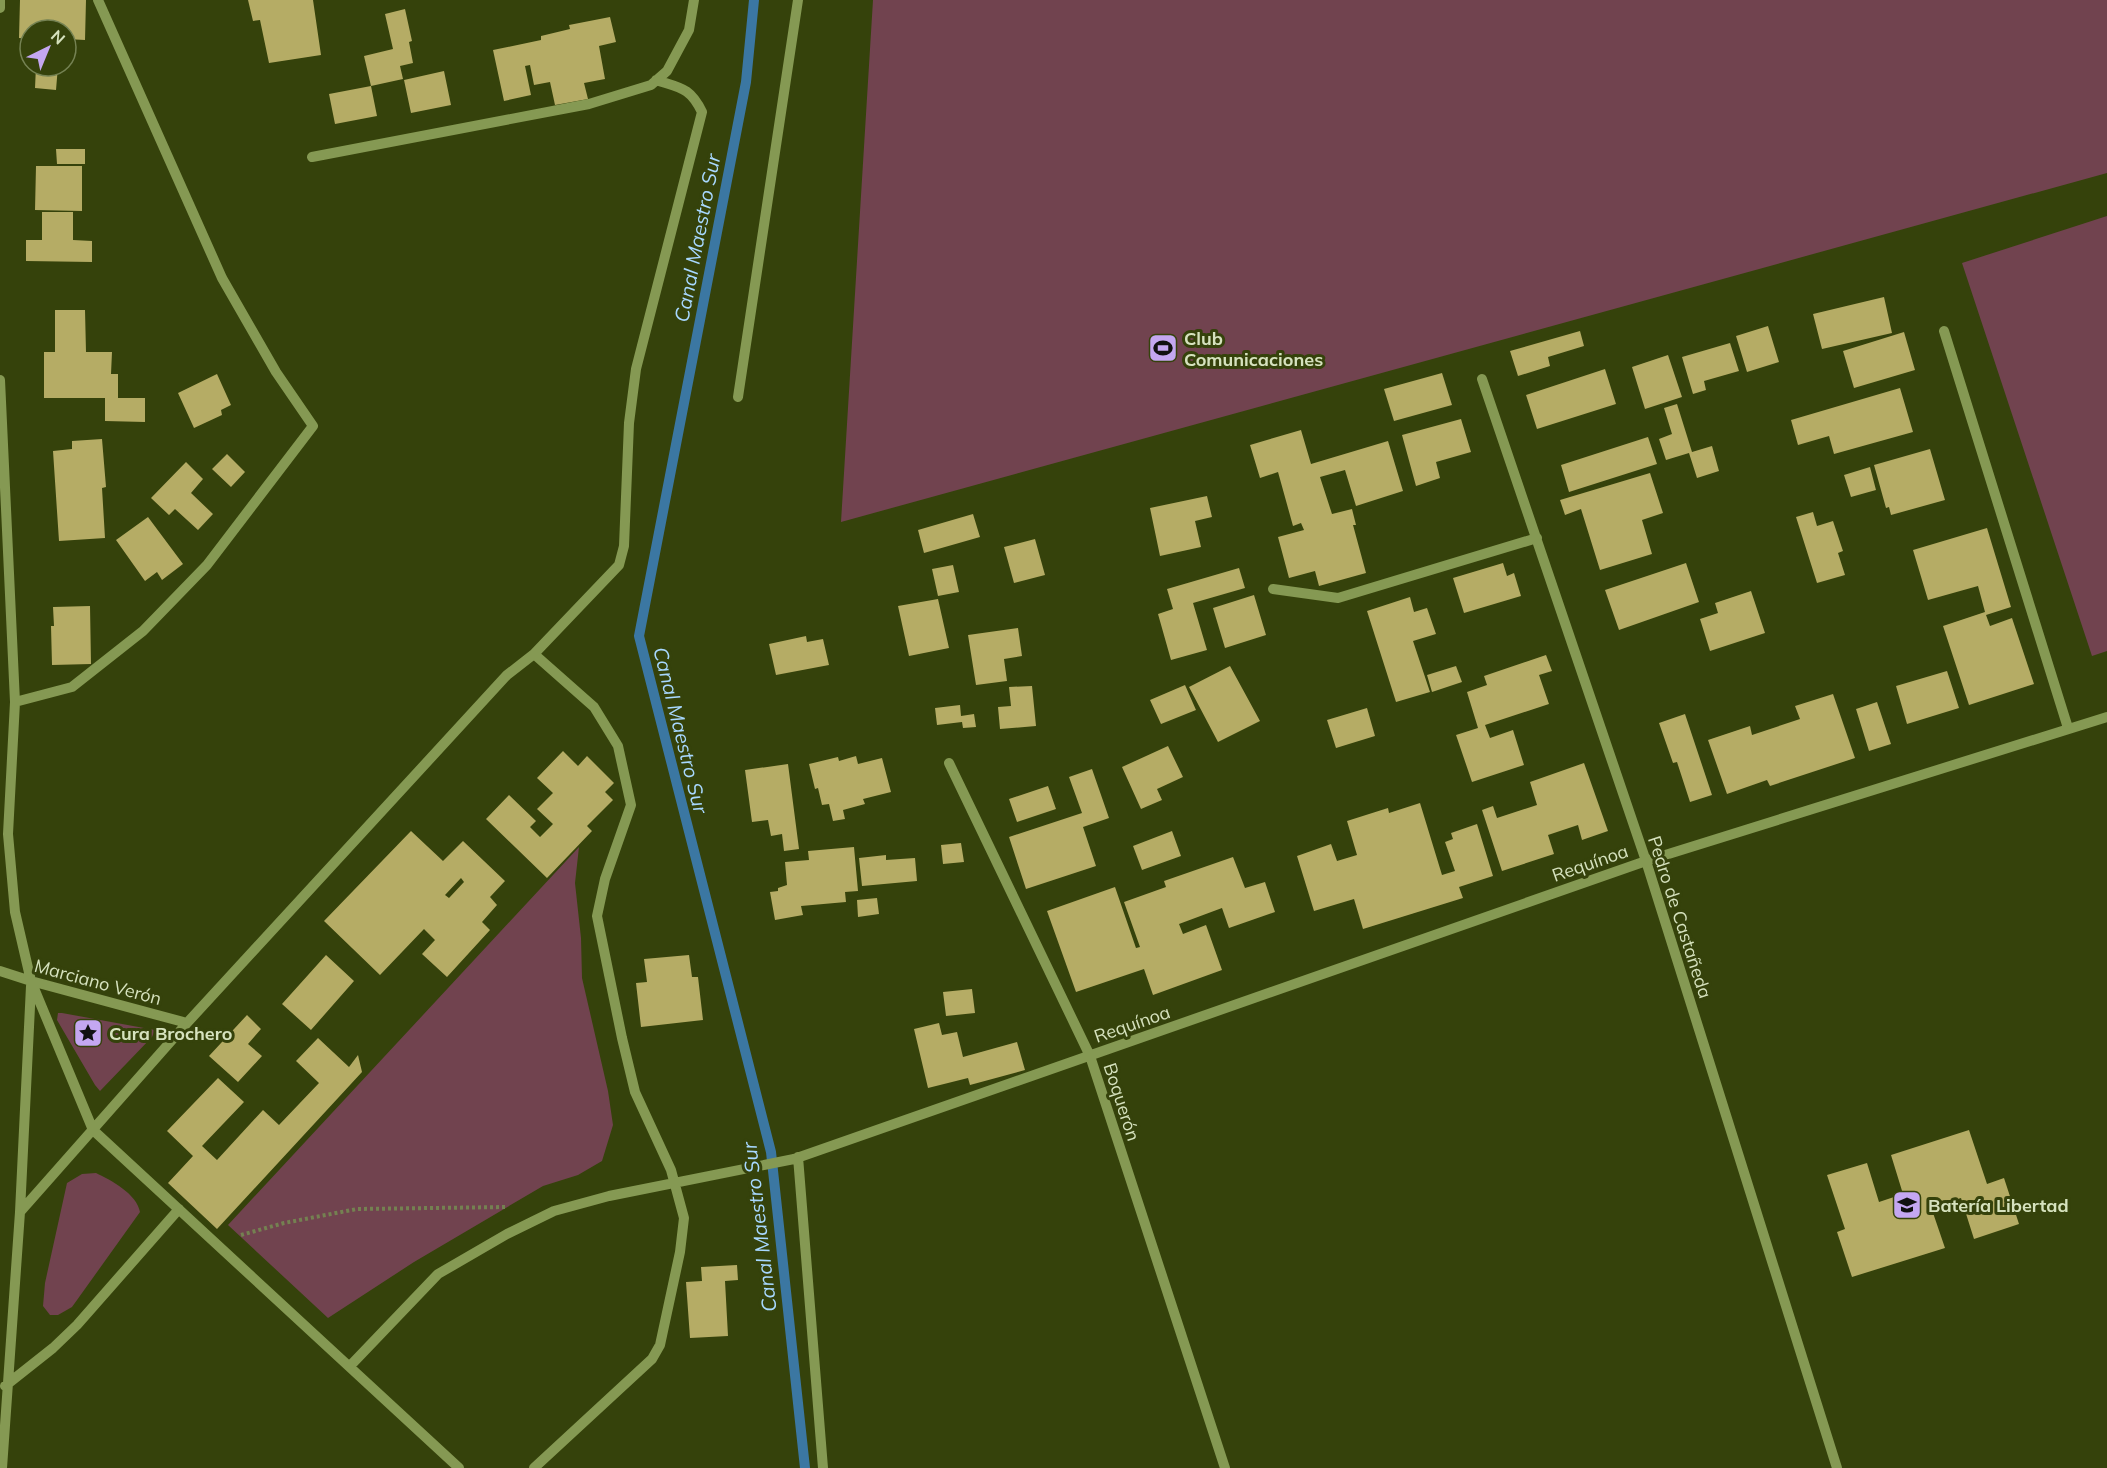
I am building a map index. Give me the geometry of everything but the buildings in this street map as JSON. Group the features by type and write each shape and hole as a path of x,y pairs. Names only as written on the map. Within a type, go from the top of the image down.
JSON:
{"street":[{"path":"0,0 0,8"},
{"path":"15,702 72,687 143,631 207,565 313,426 276,372 222,278 98,0"},
{"path":"312,157 589,104 651,85 667,71 689,30 694,0"},
{"path":"738,397 798,0"},
{"path":"20,1212 187,1023 507,675 534,654 619,565 624,546 628,423 636,369 702,112 696,99 687,91 656,80"},
{"path":"1944,331 2068,728"},
{"name":"Pedro de Castañeda","path":"1482,379 1646,861 1837,1468"},
{"path":"0,380 15,702 8,834 15,912 31,981 93,1130 459,1468"},
{"path":"1273,589 1338,598 1537,538"},
{"path":"534,654 594,707 618,746 631,805 605,879 597,915 635,1092 671,1170 684,1218 680,1252 660,1345 652,1359 534,1468"},
{"name":"Requínoa","path":"350,1366 438,1274 507,1234 554,1211 609,1196 796,1158 1646,861 2107,717"},
{"name":"Boquerón","path":"949,763 1090,1056 1225,1468"},
{"name":"Marciano Verón","path":"0,971 187,1023"},
{"path":"2,1468 3,1387 20,1212 31,981"},
{"path":"796,1158 823,1468"},
{"path":"3,1387 53,1348 77,1325 179,1209"}],"path":[{"path":"215,1242 284,1223 357,1209 511,1207"}],"shaded area":[{"name":"Club Comunicaciones","path":"873,0 2107,0 2107,173 841,522"},
{"path":"2107,216 2107,651 2092,656 1962,263"},
{"path":"579,847 575,883 581,938 582,978 608,1091 613,1125 602,1161 578,1175 543,1186 414,1262 328,1318 228,1225"},
{"path":"58,1013 155,1030 152,1037 100,1091 57,1020"},
{"path":"96,1173 129,1194 138,1205 140,1212 72,1307 58,1315 50,1315 43,1306 45,1283 67,1183 82,1174"}],"waterway":[{"name":"Canal Maestro Sur","path":"754,0 746,82 639,636 771,1152 805,1468"}],"place":[{"name":"Club Comunicaciones","path":"1163,348"},
{"name":"Cura Brochero","path":"88,1033"},
{"name":"Batería Libertad","path":"1907,1205"}]}
